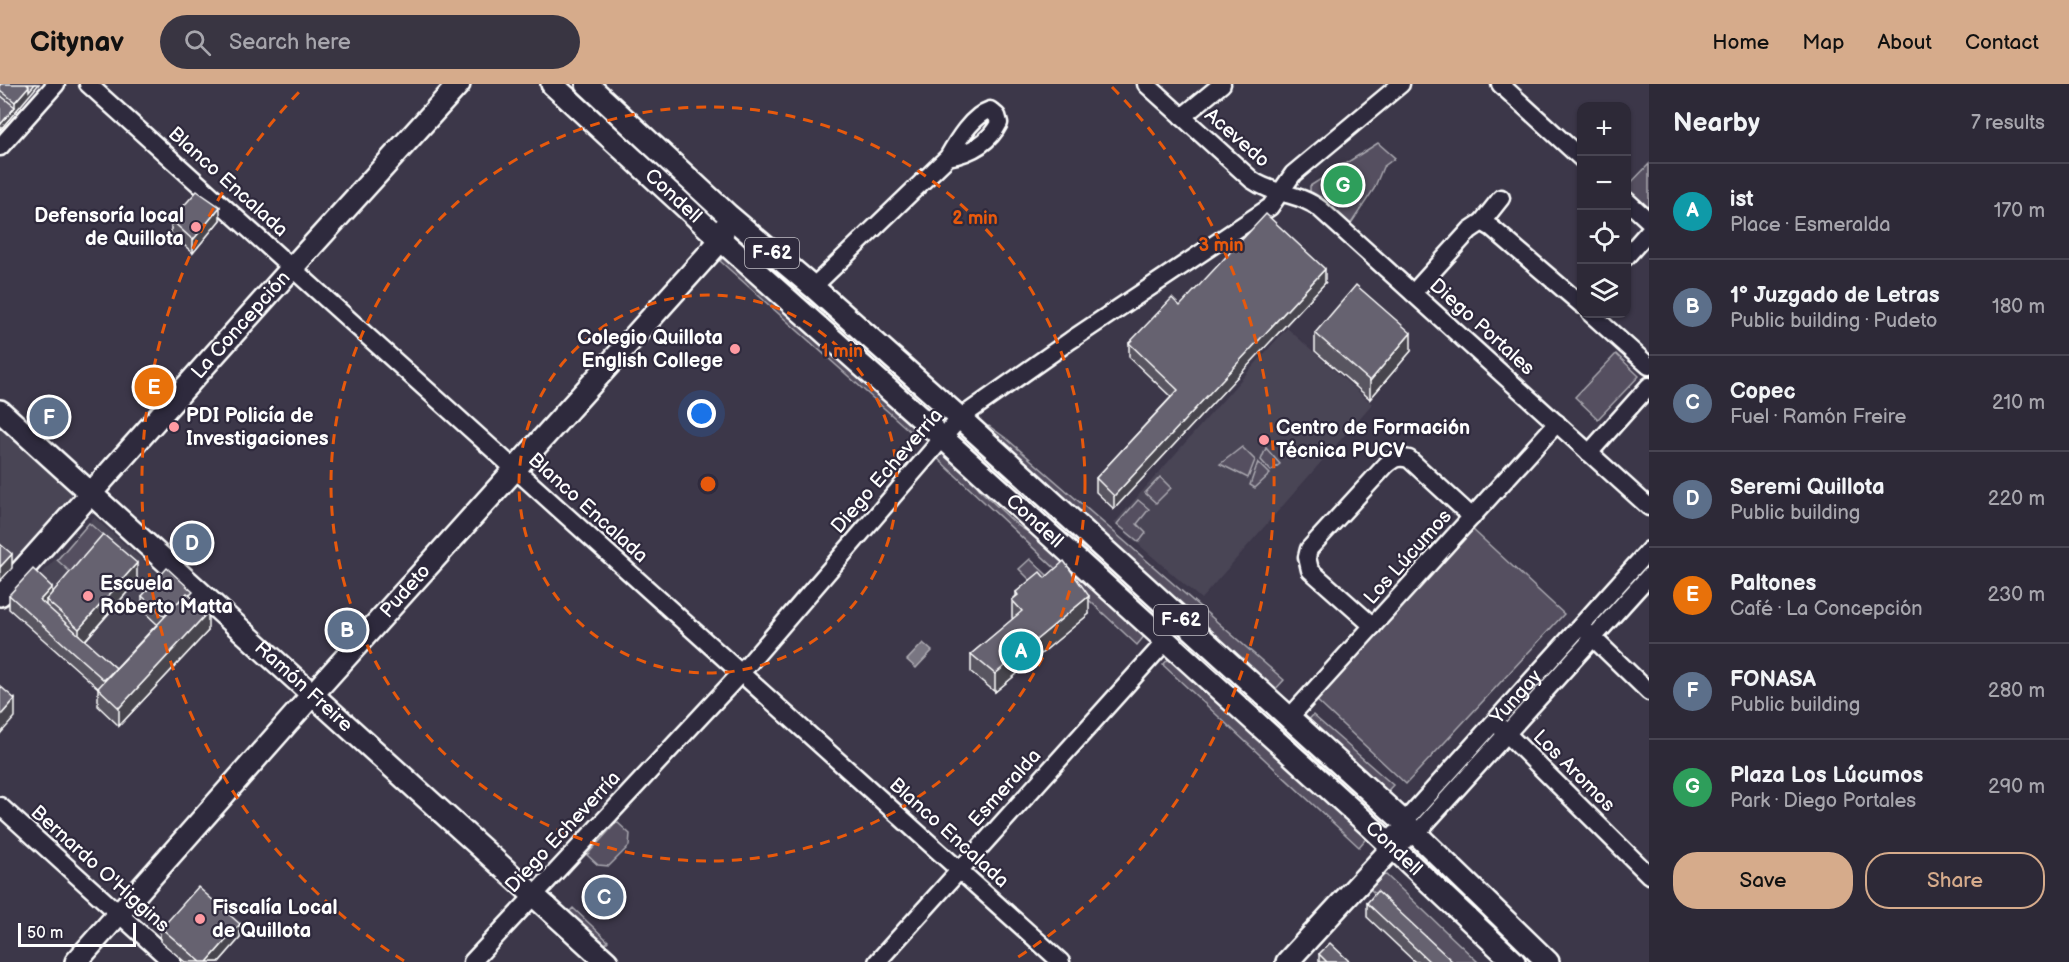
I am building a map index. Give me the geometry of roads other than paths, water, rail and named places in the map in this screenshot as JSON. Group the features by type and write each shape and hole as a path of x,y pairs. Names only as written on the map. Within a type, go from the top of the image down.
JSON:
{"main road":[{"name":"La Concepción","path":"0,595 291,268 459,84"},
{"name":"Condell","path":"552,84 721,240 943,438 1514,962"},
{"name":"Condell","path":"587,84 728,215 960,418 1410,828 1548,962"},
{"name":"Pudeto","path":"76,962 312,695 721,240 728,215"},
{"name":"Ramón Freire","path":"0,411 607,962"},
{"name":"Yungay","path":"1287,962 1410,828"}],"street":[{"path":"0,147 56,84"},
{"name":"Blanco Encalada","path":"88,84 1061,962"},
{"name":"Acevedo","path":"1146,84 1252,180 1279,192"},
{"path":"1182,117 1222,84"},
{"name":"Diego Echeverría","path":"472,962 741,673 960,418 1071,340 1264,211 1275,201 1293,174 1401,84"},
{"path":"1500,84 1578,156"},
{"path":"813,287 948,157"},
{"name":"Diego Portales","path":"1279,192 1298,196 1315,205 1649,507"},
{"path":"1413,293 1470,231 1482,222 1502,198"},
{"path":"1631,204 1649,220"},
{"path":"1482,222 1492,228 1577,302"},
{"path":"1631,251 1649,231"},
{"path":"1595,318 1649,366"},
{"path":"1589,453 1649,386"},
{"name":"Los Lúcumos","path":"1289,718 1557,423"},
{"path":"1373,626 1310,570 1307,557 1310,549 1393,459 1401,457 1409,459 1472,517"},
{"name":"Yungay","path":"1410,828 1494,721 1649,550"},
{"name":"Yungay","path":"1410,828 1507,733 1649,576"},
{"path":"1581,626 1649,692"},
{"name":"Esmeralda","path":"877,962 1165,642"},
{"name":"Los Aromos","path":"1494,721 1649,875"},
{"name":"Bernardo O'Higgins","path":"0,806 172,962"}],"place":[{"name":"Plaza Los Lúcumos","path":"1343,185"},
{"name":"Defensoría local de Quillota","path":"196,227"},
{"name":"Colegio Quillota English College","path":"735,349"},
{"name":"Paltones","path":"154,387"},
{"name":"FONASA","path":"49,417"},
{"name":"PDI Policía de Investigaciones","path":"174,427"},
{"name":"Centro de Formación Técnica PUCV","path":"1264,440"},
{"name":"Seremi Quillota","path":"192,543"},
{"name":"Escuela Roberto Matta","path":"88,596"},
{"name":"1º Juzgado de Letras","path":"347,630"},
{"name":"ist","path":"1021,651"},
{"name":"Copec","path":"604,897"},
{"name":"Fiscalía Local de Quillota","path":"200,919"}]}
